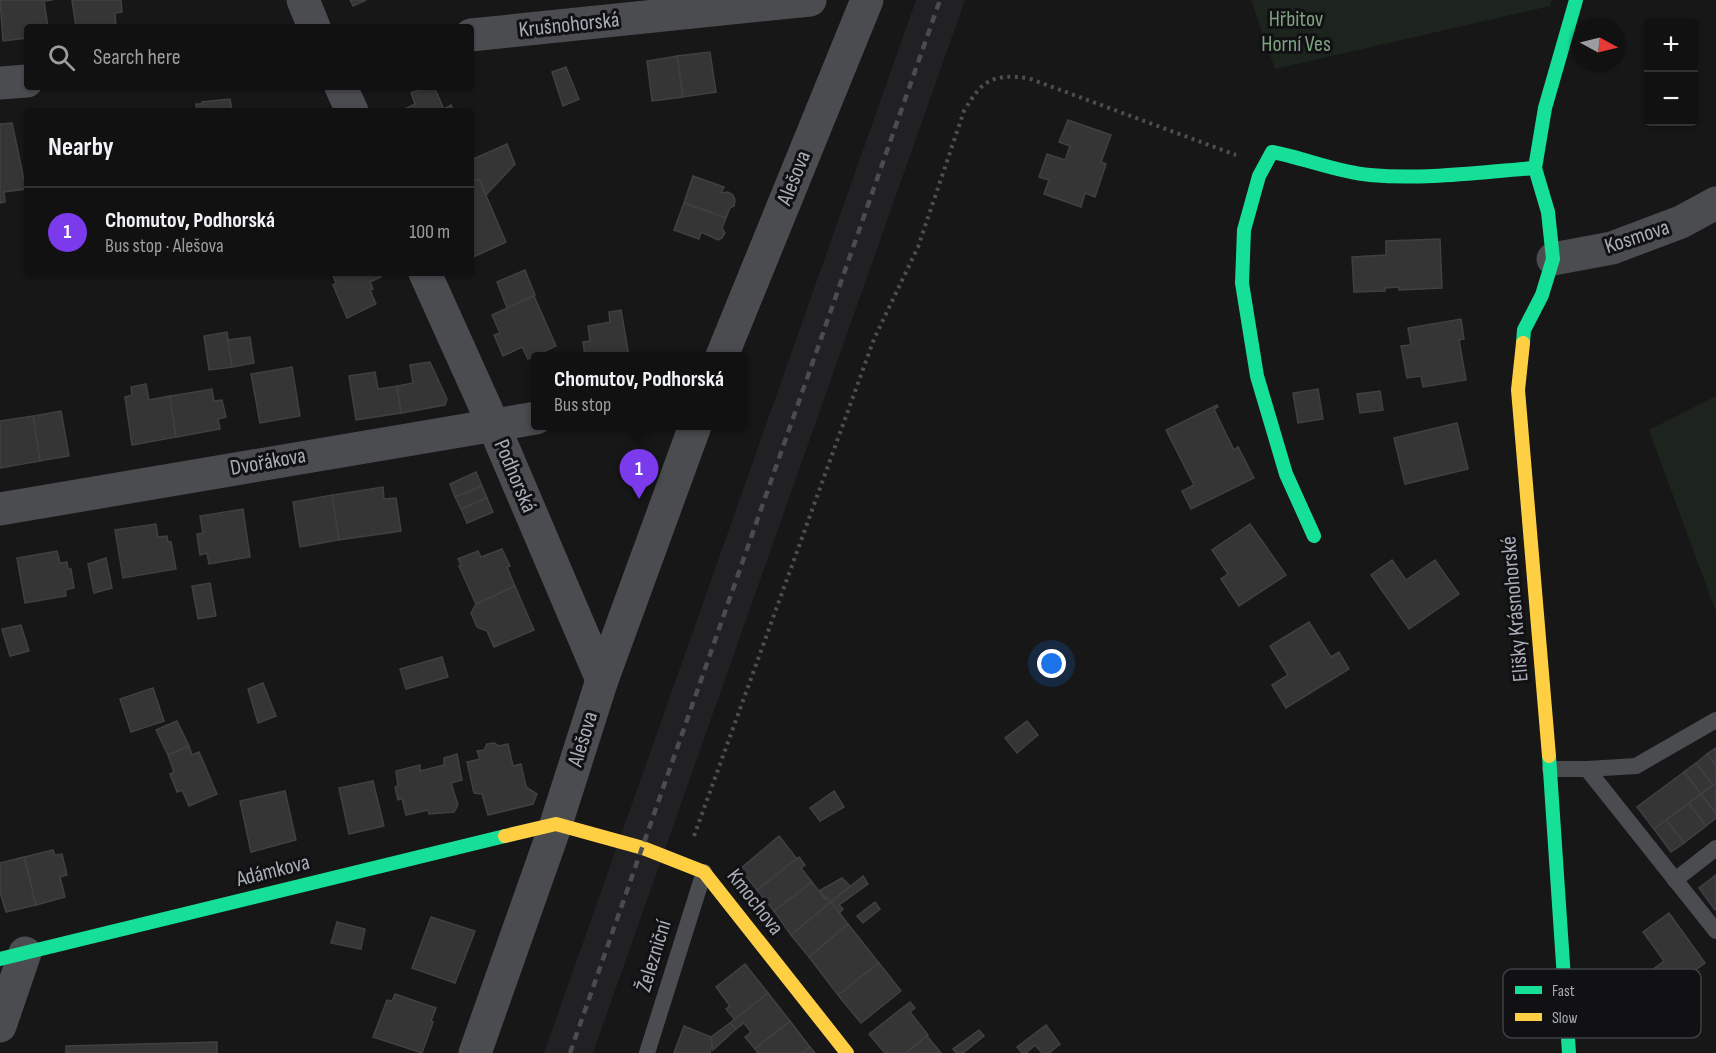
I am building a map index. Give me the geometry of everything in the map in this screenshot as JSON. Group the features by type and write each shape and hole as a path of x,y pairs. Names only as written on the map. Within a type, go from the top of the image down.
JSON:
{"street":[{"path":"303,0 313,24"},
{"name":"Krušnohorská","path":"474,35 810,0"},
{"name":"Alešova","path":"724,352 867,0"},
{"name":"Elišky Krásnohorské","path":"1563,969 1550,769 1518,390 1524,330 1542,295 1553,259 1548,212 1535,168 1545,108 1576,0"},
{"path":"0,83 24,81"},
{"path":"342,90 351,108"},
{"path":"1314,536 1286,474 1257,376 1242,283 1244,230 1259,176 1272,152 1346,172 1392,177 1535,168"},
{"name":"Kosmova","path":"1553,259 1612,248 1681,222 1716,203"},
{"name":"Podhorská","path":"426,276 602,680"},
{"name":"Dvořákova","path":"0,509 531,419"},
{"name":"Alešova","path":"475,1053 556,824 602,680 694,430"},
{"name":"Kmochova","path":"556,824 643,848 704,872 847,1053"},
{"name":"Adámkova","path":"12,956 556,824"},
{"path":"0,1026 12,956"},
{"name":"Elišky Krásnohorské","path":"1568,1038 1569,1053"}],"lane":[{"path":"1550,769 1636,766 1716,720"},
{"path":"1587,769 1716,931"},
{"path":"1675,880 1716,848"},
{"name":"Železniční","path":"647,1053 704,872"}],"path":[{"path":"684,863 874,339 918,247 964,111 975,93 987,82 1004,76 1028,78 1265,166"}],"shaded area":[{"path":"916,0 965,0 593,1053 544,1053"}],"green space":[{"name":"Hřbitov Horní Ves","path":"1251,0 1552,0 1550,6 1275,69"},
{"path":"1716,396 1716,612 1649,430"}],"building":[{"path":"0,0 53,0 44,1 48,24 24,24 24,38 3,41"},
{"path":"72,0 121,0 122,12 115,13 116,24 76,24"},
{"path":"350,0 366,0 353,6"},
{"path":"710,52 716,92 683,97 677,56"},
{"path":"677,56 683,97 652,101 647,61"},
{"path":"566,67 579,99 563,106 552,72"},
{"path":"418,90 435,90 444,108 407,108 415,104 411,93"},
{"path":"230,99 232,108 197,108 196,104 202,104 202,102"},
{"path":"1068,120 1111,135 1101,162 1106,164 1095,197 1085,193 1081,207 1044,194 1049,180 1039,177 1047,154 1065,160 1070,146 1059,142"},
{"path":"12,123 24,189 4,192 5,202 0,203 0,124"},
{"path":"507,144 515,164 486,195 479,179 474,181 474,159"},
{"path":"693,176 724,187 721,193 728,192 733,195 734,206 730,208 726,218 684,203"},
{"path":"479,179 506,242 474,257 474,181"},
{"path":"684,203 726,218 722,228 725,233 722,238 718,240 701,232 699,239 674,230"},
{"path":"1440,239 1442,288 1399,290 1399,287 1385,288 1385,291 1354,292 1352,257 1386,255 1386,241"},
{"path":"525,270 535,295 507,308 497,282"},
{"path":"333,276 381,277 370,282 373,289 370,290 376,304 347,318 333,285 336,283"},
{"path":"534,296 556,346 543,352 531,352 531,358 528,359 522,347 503,356 494,335 500,333 492,315"},
{"path":"621,310 628,352 584,352 583,342 590,341 588,326 610,322 609,312"},
{"path":"1461,319 1464,339 1459,340 1466,380 1423,387 1421,376 1407,378 1401,346 1411,345 1408,328"},
{"path":"227,332 232,367 209,370 204,336"},
{"path":"250,337 254,363 232,367 228,340"},
{"path":"430,362 447,399 445,405 401,413 397,386 413,383 410,365"},
{"path":"292,367 300,416 260,423 251,374"},
{"path":"375,372 378,389 397,386 401,413 356,420 349,376"},
{"path":"146,384 149,400 170,396 176,437 132,445 125,397 132,395 131,387"},
{"path":"212,389 214,401 222,400 226,417 218,419 220,429 176,437 170,396"},
{"path":"1318,389 1323,419 1298,423 1293,393"},
{"path":"1380,391 1383,410 1360,413 1357,394"},
{"path":"1217,405 1218,407 1214,409 1234,450 1238,447 1254,478 1191,509 1182,491 1194,485 1166,430"},
{"path":"61,411 69,456 40,461 33,416"},
{"path":"33,416 40,461 0,468 0,421"},
{"path":"1457,423 1468,469 1405,484 1394,438"},
{"path":"476,472 482,486 455,497 450,484"},
{"path":"482,486 487,498 461,509 455,497"},
{"path":"383,487 384,499 396,498 401,531 339,540 332,495"},
{"path":"332,495 339,540 300,547 293,502"},
{"path":"487,498 493,512 467,523 461,509"},
{"path":"243,509 250,557 209,564 207,553 200,555 197,534 203,533 200,516"},
{"path":"156,524 158,537 167,536 168,542 171,542 176,569 123,578 115,530"},
{"path":"1250,524 1286,575 1239,606 1221,579 1228,574 1212,550"},
{"path":"502,549 510,566 507,567 515,586 476,604 458,559 478,551 481,557"},
{"path":"57,551 60,563 67,562 68,569 71,569 74,588 65,590 66,596 25,603 17,558"},
{"path":"106,558 112,588 94,593 88,564"},
{"path":"1392,560 1406,580 1435,560 1459,594 1409,629 1371,575"},
{"path":"210,583 216,616 198,619 192,586"},
{"path":"515,586 534,630 494,647 487,631 477,627 471,613 476,604"},
{"path":"1309,622 1331,657 1339,652 1349,669 1286,708 1272,685 1288,675 1270,646"},
{"path":"21,625 29,651 10,656 2,629"},
{"path":"442,657 448,677 406,689 400,669"},
{"path":"263,683 276,716 258,723 248,689"},
{"path":"153,688 164,721 131,732 120,699"},
{"path":"177,721 189,746 168,755 156,730"},
{"path":"1027,721 1038,735 1017,753 1005,738"},
{"path":"494,743 499,746 508,744 513,766 521,764 526,787 537,794 533,804 488,815 482,794 474,793 467,762 480,759 477,751 484,750 487,744"},
{"path":"189,746 192,755 199,752 217,794 189,806 182,790 177,792 170,774 174,772 168,755"},
{"path":"1716,748 1716,766 1707,754"},
{"path":"457,754 462,780 451,783 458,805 454,812 429,814 428,810 406,815 402,798 398,800 395,787 398,786 396,771 420,765 420,771 444,765 444,758"},
{"path":"1707,754 1716,766 1716,783 1713,785 1696,763"},
{"path":"1696,763 1713,785 1701,794 1684,772"},
{"path":"1684,772 1701,794 1654,829 1637,807"},
{"path":"373,781 384,826 349,834 339,788"},
{"path":"1716,783 1716,814 1701,794"},
{"path":"285,791 296,840 251,852 240,801"},
{"path":"834,791 844,807 820,821 810,808"},
{"path":"1701,794 1716,814 1716,818 1706,826 1689,803"},
{"path":"1689,803 1706,826 1684,843 1666,820"},
{"path":"1666,820 1684,843 1671,852 1654,829"},
{"path":"779,836 797,859 757,890 740,869"},
{"path":"53,850 55,855 62,854 67,875 60,877 65,897 36,905 24,857"},
{"path":"24,857 36,905 6,912 0,892 0,863"},
{"path":"799,857 805,865 801,868 812,882 774,911 757,890"},
{"path":"1716,875 1716,909 1715,910 1699,888"},
{"path":"863,876 868,884 839,905 843,909 839,913 831,902"},
{"path":"842,878 850,886 831,902 819,891"},
{"path":"812,882 825,899 827,897 831,902 791,935 774,911"},
{"path":"831,902 848,924 809,957 791,935"},
{"path":"875,902 880,909 863,923 857,916"},
{"path":"1669,913 1705,963 1697,969 1653,969 1664,961 1643,932"},
{"path":"431,917 475,931 455,983 412,968"},
{"path":"337,922 365,929 361,949 331,943"},
{"path":"848,924 879,963 838,995 809,957"},
{"path":"879,963 901,991 861,1023 838,995"},
{"path":"745,964 768,993 735,1020 726,1009 730,1006 716,987"},
{"path":"768,993 790,1021 755,1049 745,1037 751,1032 744,1023 736,1029 730,1023"},
{"path":"395,994 436,1008 422,1053 373,1037 387,1000 392,1001"},
{"path":"910,1002 915,1008 910,1012 928,1035 906,1053 885,1053 869,1034"},
{"path":"790,1021 810,1047 802,1053 758,1053 755,1049"},
{"path":"730,1023 736,1029 713,1050 711,1037"},
{"path":"1046,1025 1060,1044 1049,1053 1042,1053 1035,1045 1026,1053 1022,1053 1017,1047"},
{"path":"684,1026 711,1037 710,1053 674,1053"},
{"path":"979,1030 984,1036 963,1053 956,1053 953,1049"},
{"path":"927,1036 941,1053 906,1053"},
{"path":"217,1042 217,1053 66,1053 66,1046"},
{"path":"810,1047 815,1053 802,1053"}],"railway":[{"path":"570,1053 940,0"}],"traffic: fast":[{"path":"1523,343 1524,330 1542,295 1553,259 1548,212 1535,168 1545,108 1576,0"},
{"path":"1314,536 1286,474 1257,376 1242,283 1244,230 1259,176 1272,152 1345,171 1370,175 1411,177 1535,168"},
{"path":"1549,756 1563,969"},
{"path":"0,959 505,836"},
{"path":"1568,1038 1569,1053"}],"traffic: slow":[{"path":"1523,343 1518,390 1549,756"},
{"path":"505,836 556,824 643,848 704,872 847,1053"}],"place":[{"name":"Chomutov, Podhorská","path":"639,499"}]}
